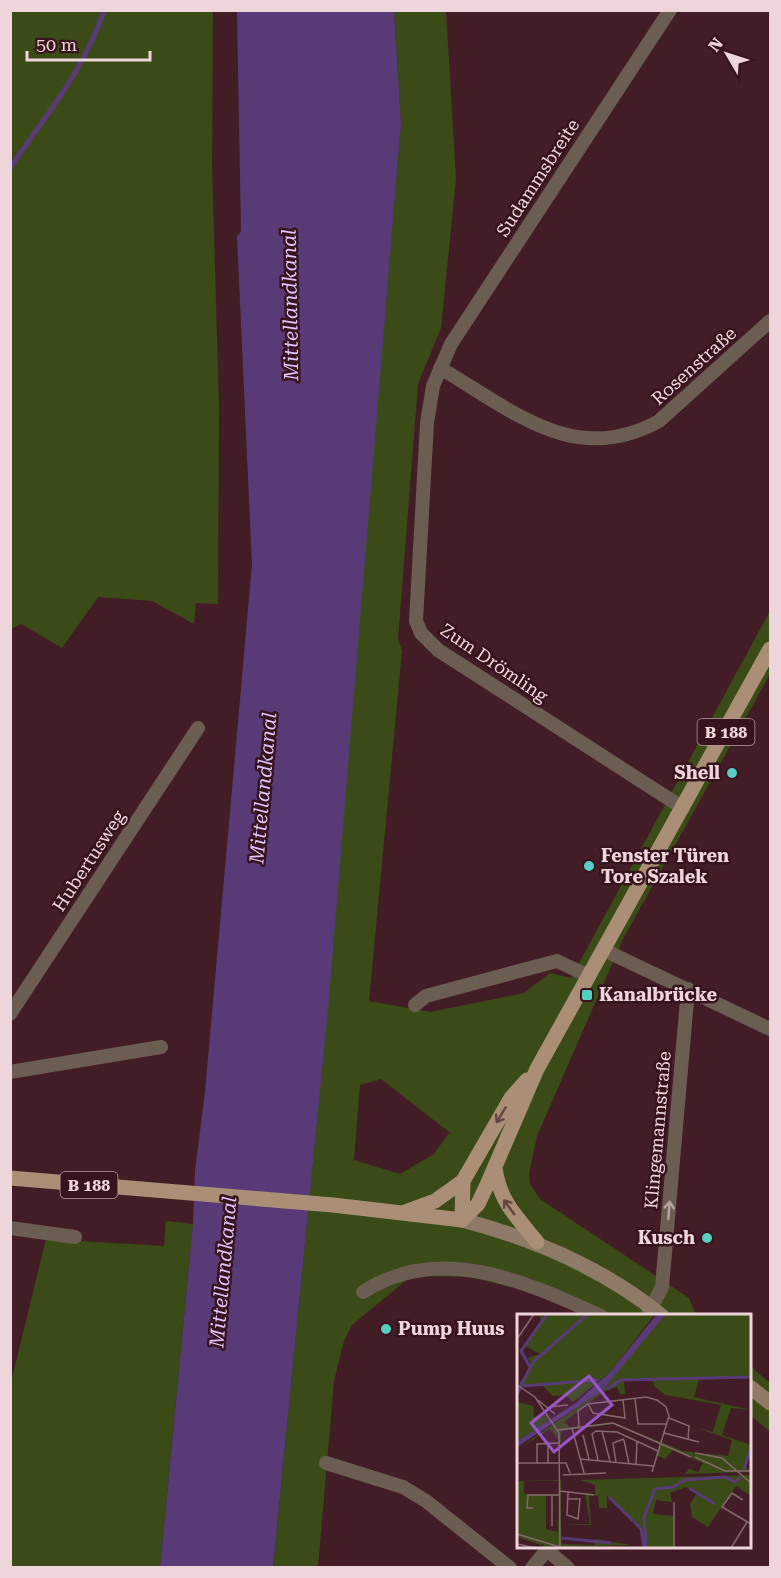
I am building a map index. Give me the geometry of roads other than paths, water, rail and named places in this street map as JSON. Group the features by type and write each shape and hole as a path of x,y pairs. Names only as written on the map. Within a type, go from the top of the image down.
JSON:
{"main road":[{"name":"B 188","path":"462,1220 478,1204 537,1069 771,649"},
{"name":"B 188","path":"403,1213 442,1198 463,1181 511,1098 537,1069"},
{"path":"495,1165 499,1190 504,1201 537,1242"},
{"name":"B 188","path":"10,1178 333,1205 462,1220"},
{"name":"B 188","path":"462,1220 463,1181"},
{"path":"462,1220 537,1242 604,1275 654,1313"},
{"path":"751,1388 771,1403"}],"street":[{"name":"Sudammsbreite","path":"440,368 483,296 670,10"},
{"name":"Rosenstraße","path":"440,368 546,429 570,437 609,440 641,431 659,422 771,321"},
{"name":"Zum Drömling","path":"440,368 433,386 427,423 416,603 416,621 421,633 438,650 683,808"},
{"name":"Hubertusweg","path":"10,1014 198,728"},
{"path":"604,950 771,1029"},
{"path":"415,1005 426,996 557,961 589,976"},
{"name":"Klingemannstraße","path":"654,1313 662,1287 688,989"},
{"path":"10,1072 161,1047"},
{"path":"10,1228 75,1237"},
{"path":"363,1292 385,1278 411,1270 464,1267 554,1294 597,1314"},
{"path":"326,1463 403,1487 426,1501 510,1568"},
{"path":"532,1568 548,1548 568,1568"}],"water":[{"name":"Mittellandkanal","path":"237,11 394,11 401,123 328,1010 273,1567 160,1568 252,565 237,236 241,232"}],"waterway":[{"path":"10,168 75,73 104,10"}],"place":[{"name":"Shell","path":"732,773"},
{"name":"Fenster Türen Tore Szalek","path":"589,866"},
{"name":"Kanalbrücke","path":"587,995"},
{"name":"Kusch","path":"707,1238"},
{"name":"Pump Huus","path":"386,1329"}]}
